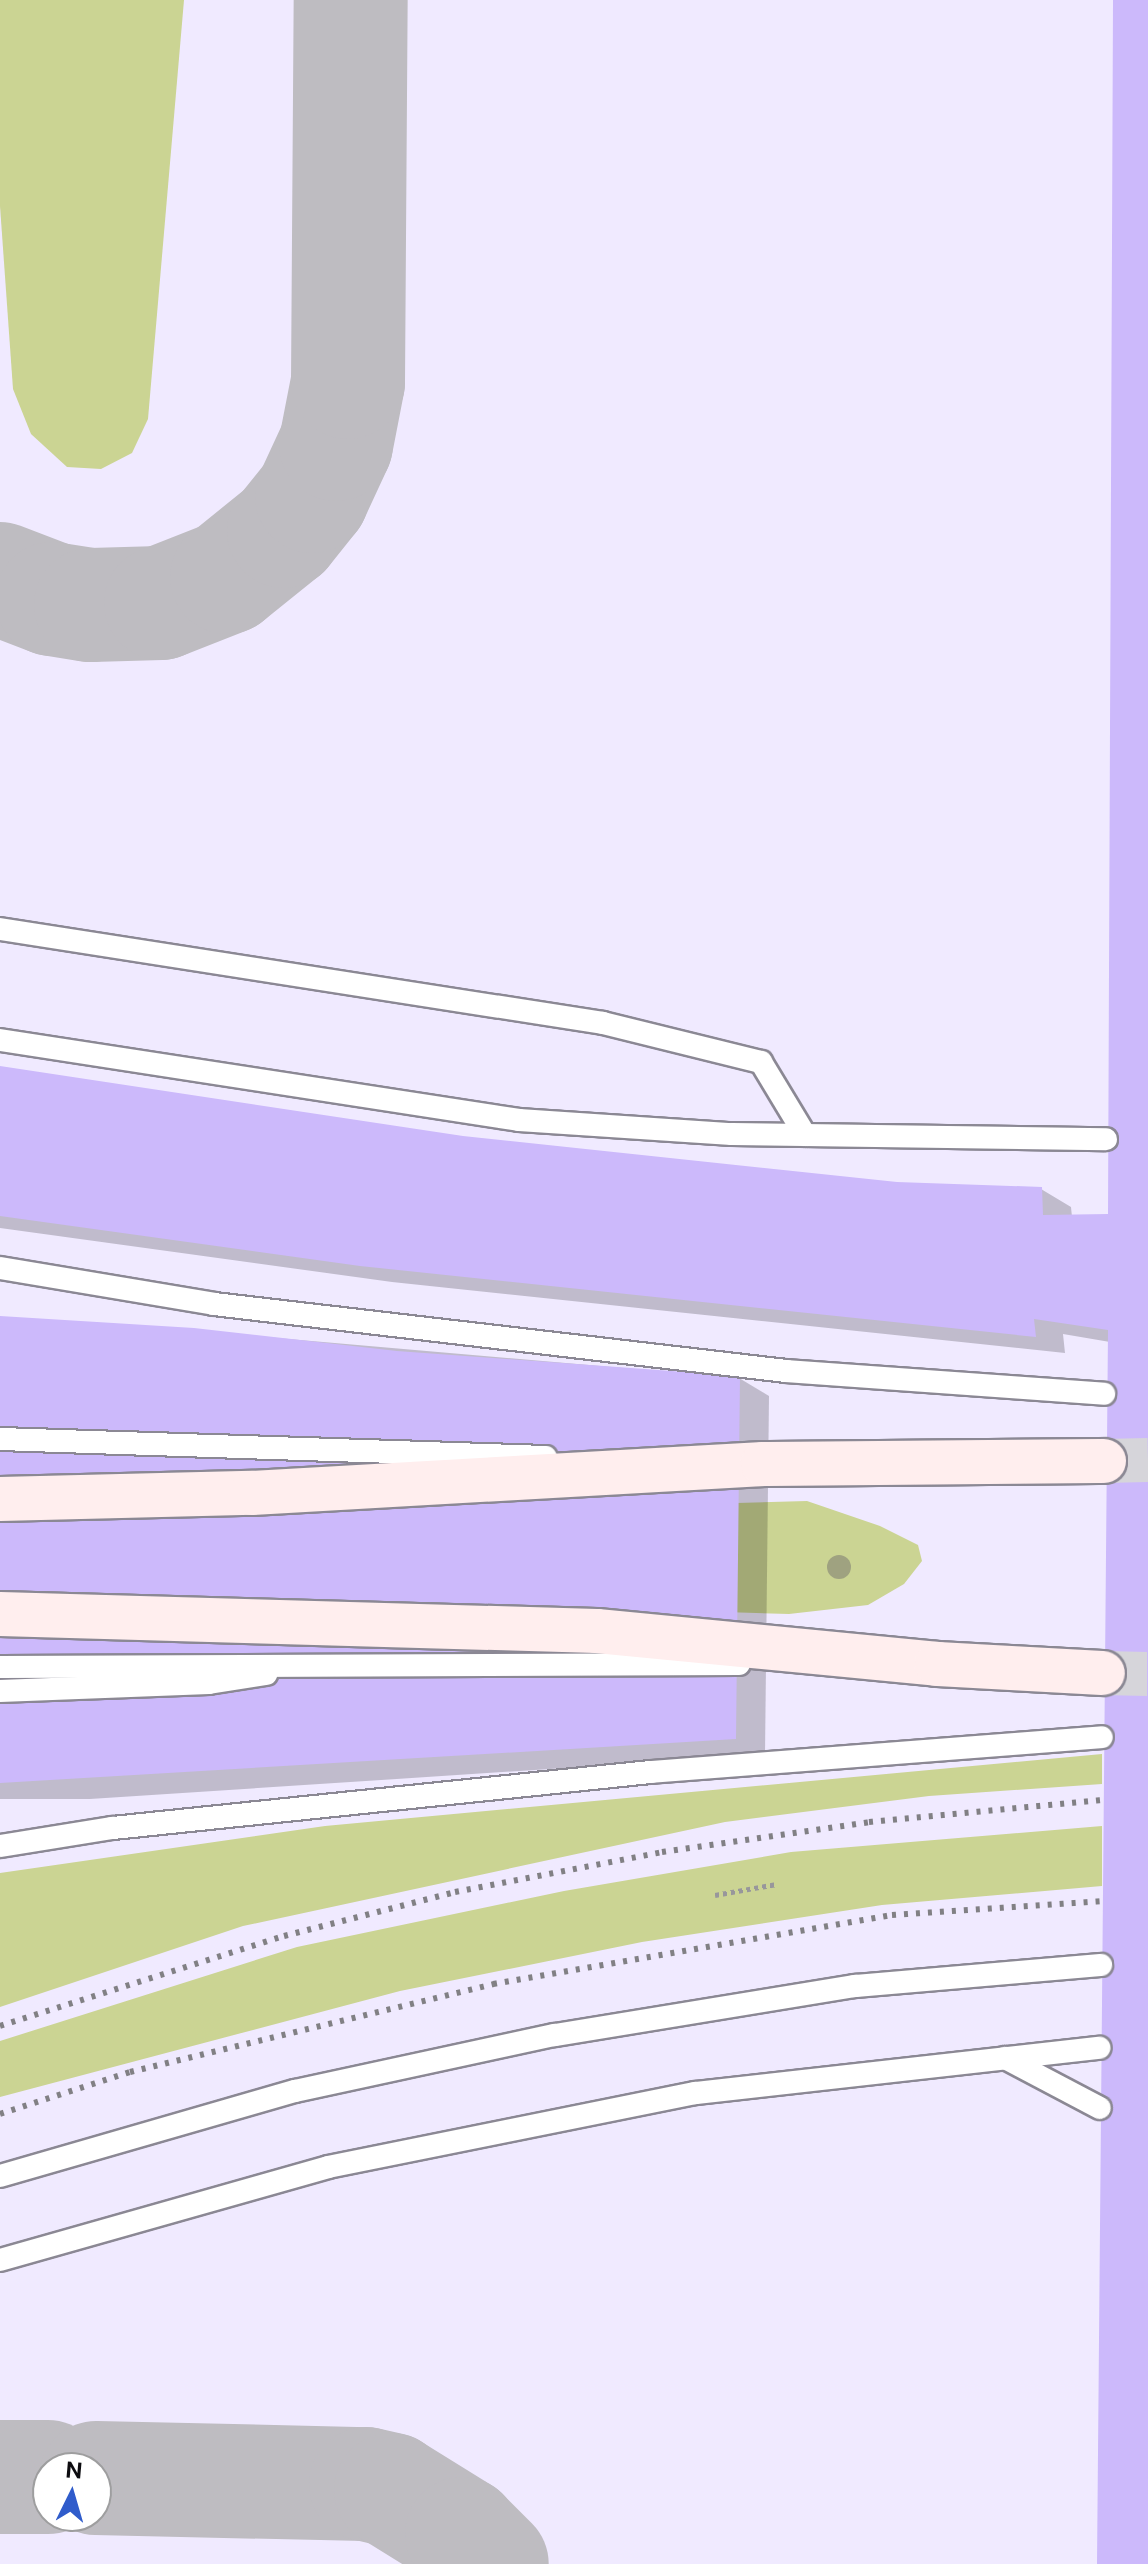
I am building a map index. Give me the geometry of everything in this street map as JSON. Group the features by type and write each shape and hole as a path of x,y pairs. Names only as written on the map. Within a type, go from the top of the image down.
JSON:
{"main road":[{"path":"0,1499 252,1493 763,1464 1104,1461"},
{"path":"0,1614 597,1631 937,1664 1103,1673"}],"lane":[{"path":"0,929 603,1023 761,1062 805,1135"},
{"path":"0,1040 519,1120 805,1135 1106,1139"},
{"path":"0,1268 214,1304 786,1371 1104,1394"},
{"path":"0,1439 763,1464"},
{"path":"0,1691 209,1683 335,1664"},
{"path":"0,1667 937,1664"},
{"path":"0,1846 113,1828 650,1772 1102,1737"},
{"path":"0,2176 295,2091 555,2035 855,1986 1101,1965"},
{"path":"0,2260 328,2167 696,2093 1100,2048"},
{"path":"1005,2058 1100,2108"}],"path":[{"path":"715,1895 777,1884"}],"shaded area":[{"path":"0,0 1148,0 1148,2564 0,2564"}],"green space":[{"path":"0,0 184,0 148,419 132,453 101,469 67,467 31,434 13,389 0,206"},
{"path":"807,1501 880,1526 918,1545 922,1561 904,1584 868,1605 789,1614 404,1602 404,1512"},
{"path":"1102,1754 1102,1784 929,1796 725,1822 243,1926 0,2007 0,1873 325,1826"},
{"path":"1102,1826 1102,1886 882,1905 642,1942 400,1991 0,2097 0,2041 297,1947 564,1891 791,1852"}],"building":[{"path":"1113,0 1148,0 1148,2564 1097,2564 1108,1330 1034,1319 1036,1337 360,1266 0,1216 0,1066 463,1136 897,1182 1042,1187 1043,1215 1108,1214"},
{"path":"0,1316 194,1328 397,1351 740,1376 736,1739 0,1783"}],"taxiway":[{"path":"0,579 52,599 91,605 161,603 227,577 284,531 312,496 336,444 348,382 351,0"},
{"path":"0,2477 32,2477"},
{"path":"112,2478 366,2484 391,2490 462,2534 492,2564"}],"tunnel":[{"path":"1104,1461 1148,1460"},
{"path":"1103,1673 1148,1674"}],"railway":[{"path":"0,2026 284,1936 455,1892 662,1852 869,1822 1102,1800"},
{"path":"0,2114 130,2072 493,1984 892,1915 1101,1901"}]}
